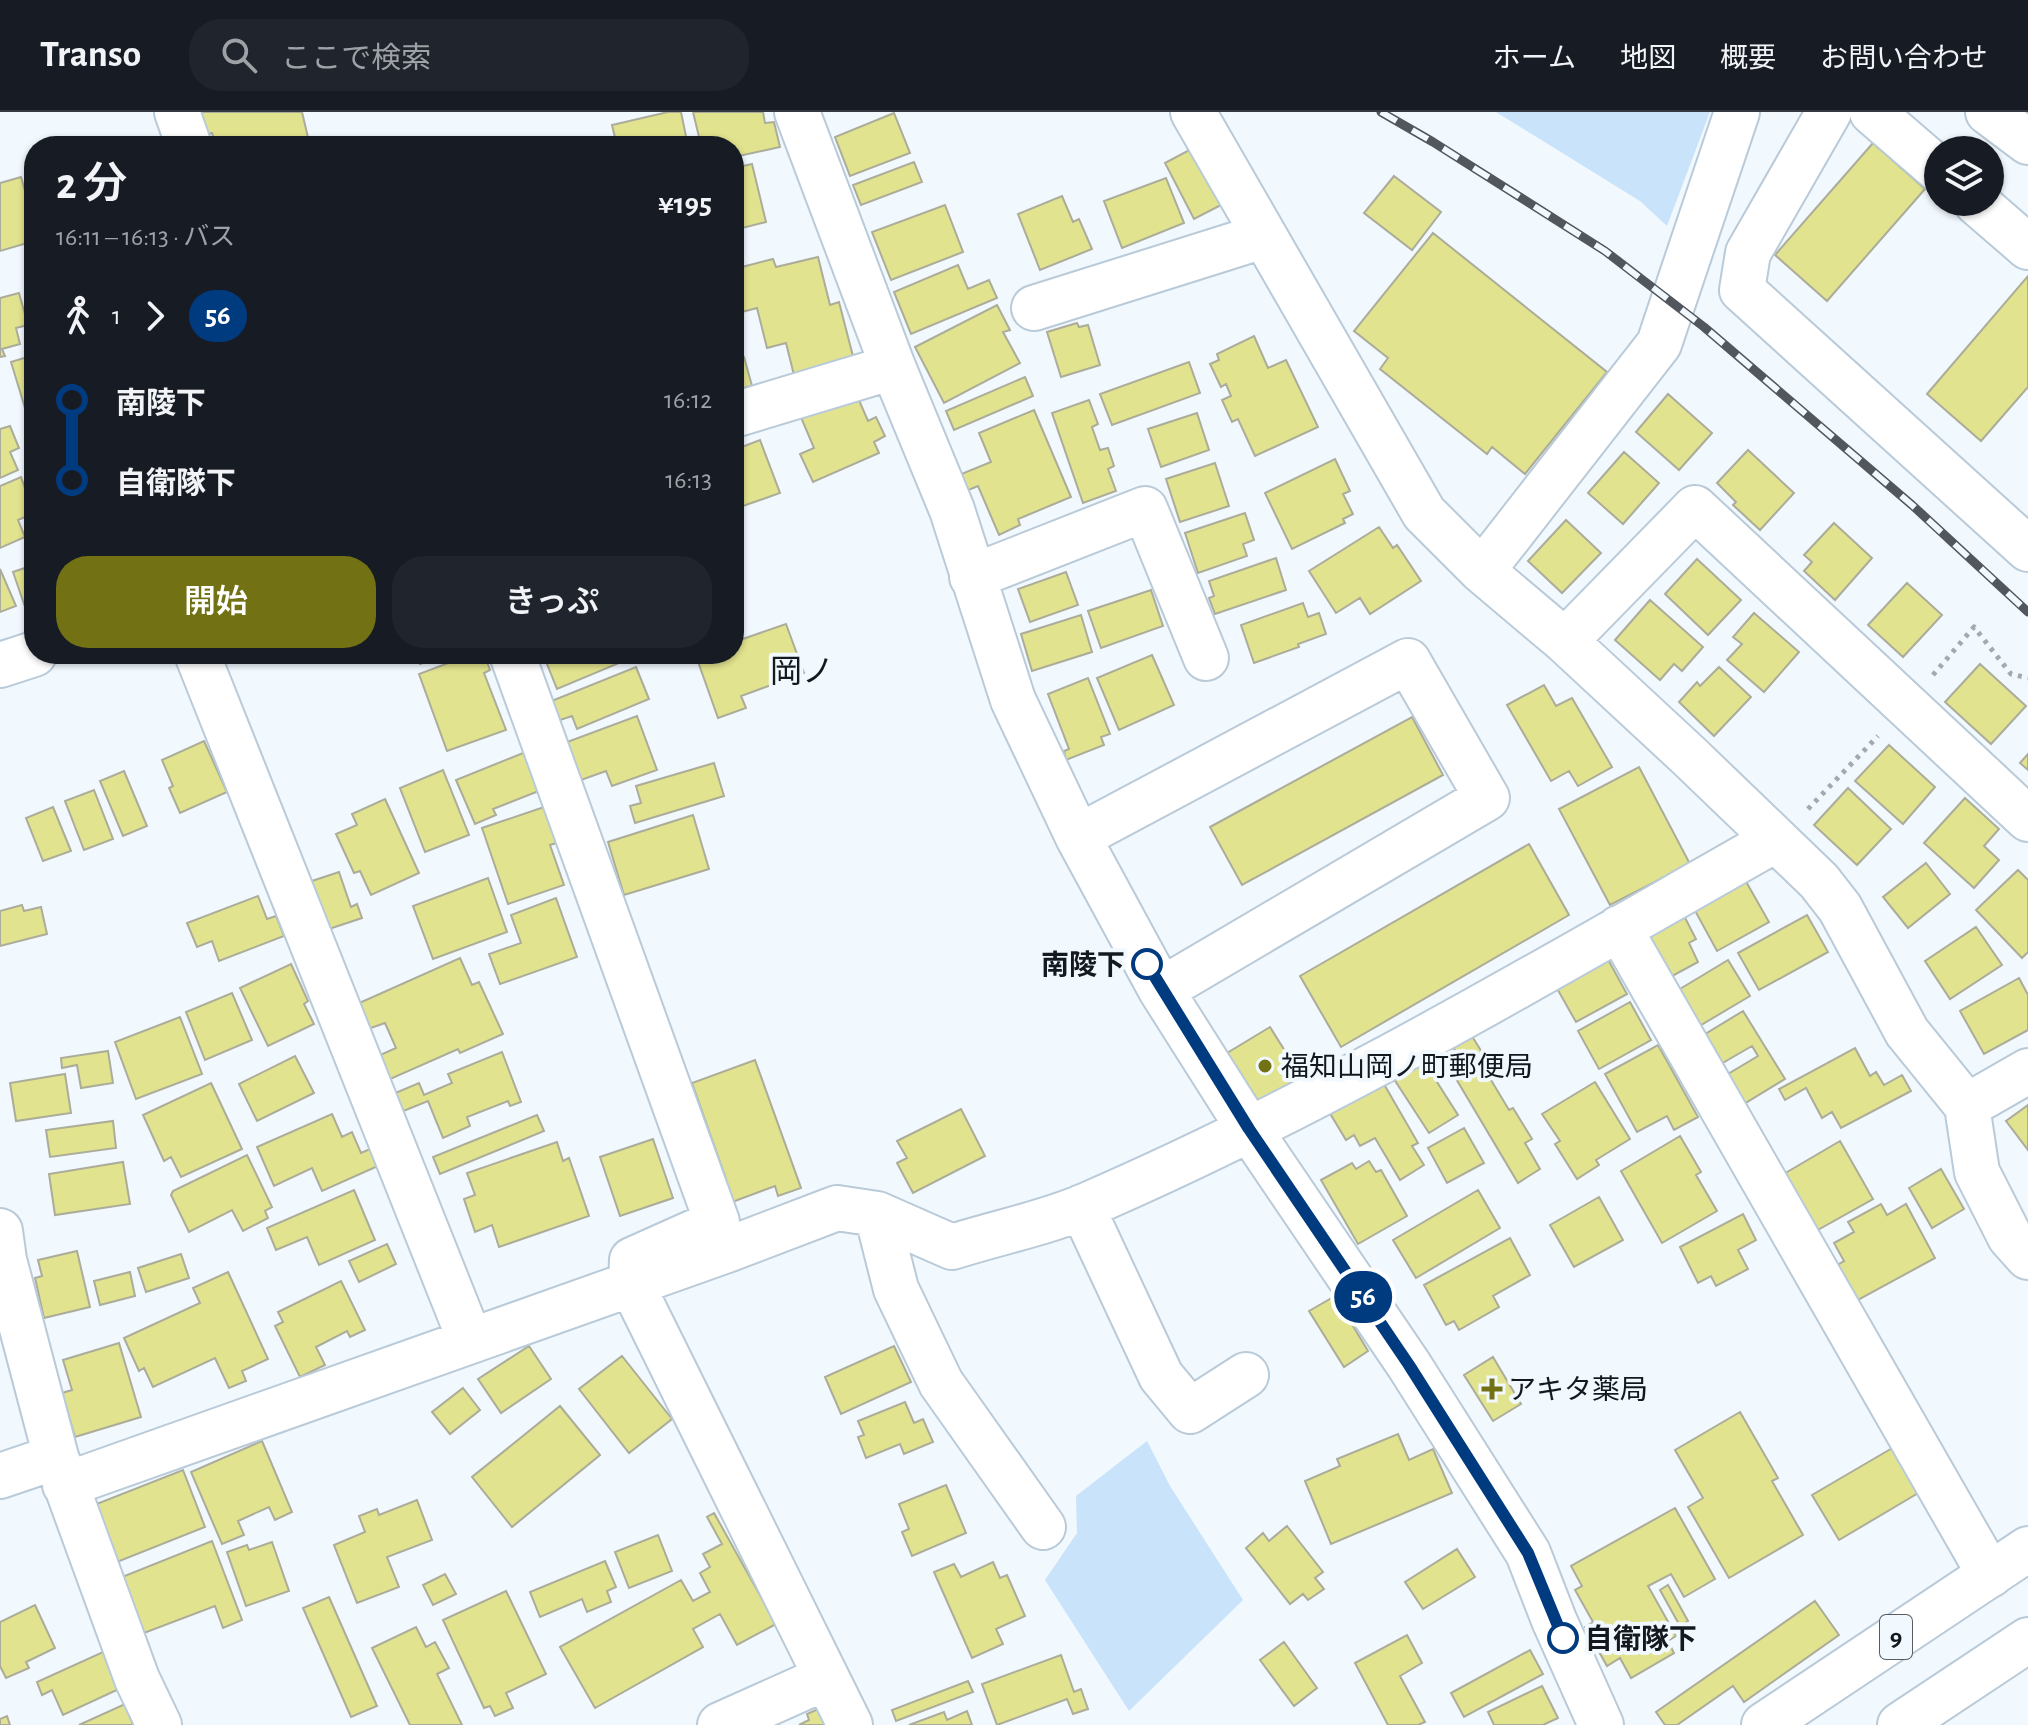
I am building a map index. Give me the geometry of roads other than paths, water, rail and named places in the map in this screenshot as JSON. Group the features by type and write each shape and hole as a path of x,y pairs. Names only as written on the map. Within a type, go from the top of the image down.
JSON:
{"main road":[{"path":"177,112 185,136"},
{"path":"797,112 893,367 952,510 1013,700 1078,837 1161,990 1249,1129 1409,1365 1528,1553 1601,1725"},
{"path":"1193,112 1424,513 1482,571 1565,641 1819,881 1840,908 1907,1032 1967,1106 1977,1172 2010,1237 2028,1257"},
{"path":"1482,571 1659,344 1737,112"},
{"path":"1829,112 1748,253 1742,290 2028,549"},
{"path":"1872,112 1924,157"},
{"path":"1988,112 2028,142"},
{"path":"1992,216 2028,247"},
{"path":"1034,308 1263,236"},
{"path":"744,412 893,367"},
{"path":"1565,641 1695,508 2028,819"},
{"path":"972,577 1145,509 1206,658"},
{"path":"0,665 24,657"},
{"path":"1078,837 1408,661 1487,798 1161,990"},
{"path":"201,664 470,1340"},
{"path":"516,664 717,1222 632,1260 631,1283 850,1725"},
{"path":"0,1476 61,1471 470,1340 837,1208 877,1214 952,1247 1082,1207 1249,1129 1423,1039 1775,840"},
{"path":"1619,928 1990,1575"},
{"path":"1967,1106 2028,1071"},
{"path":"1082,1207 1161,1376 1190,1411 1246,1375"},
{"path":"877,1214 896,1289 941,1383 1043,1527"},
{"path":"1,1250 61,1471 137,1679 159,1725"},
{"name":"9","path":"1764,1725 2028,1549"},
{"path":"1900,1725 2028,1640"},
{"path":"720,1725 825,1678"}],"railway":[{"path":"1381,112 1605,251 1704,327 1912,505 2028,612"}],"place":[{"name":"南陵下","path":"1147,964"},
{"name":"福知山岡ノ町郵便局","path":"1265,1066"},
{"name":"アキタ薬局","path":"1492,1389"},
{"name":"自衛隊下","path":"1563,1638"}],"district":[{"name":"岡ノ","path":"802,671"}]}
